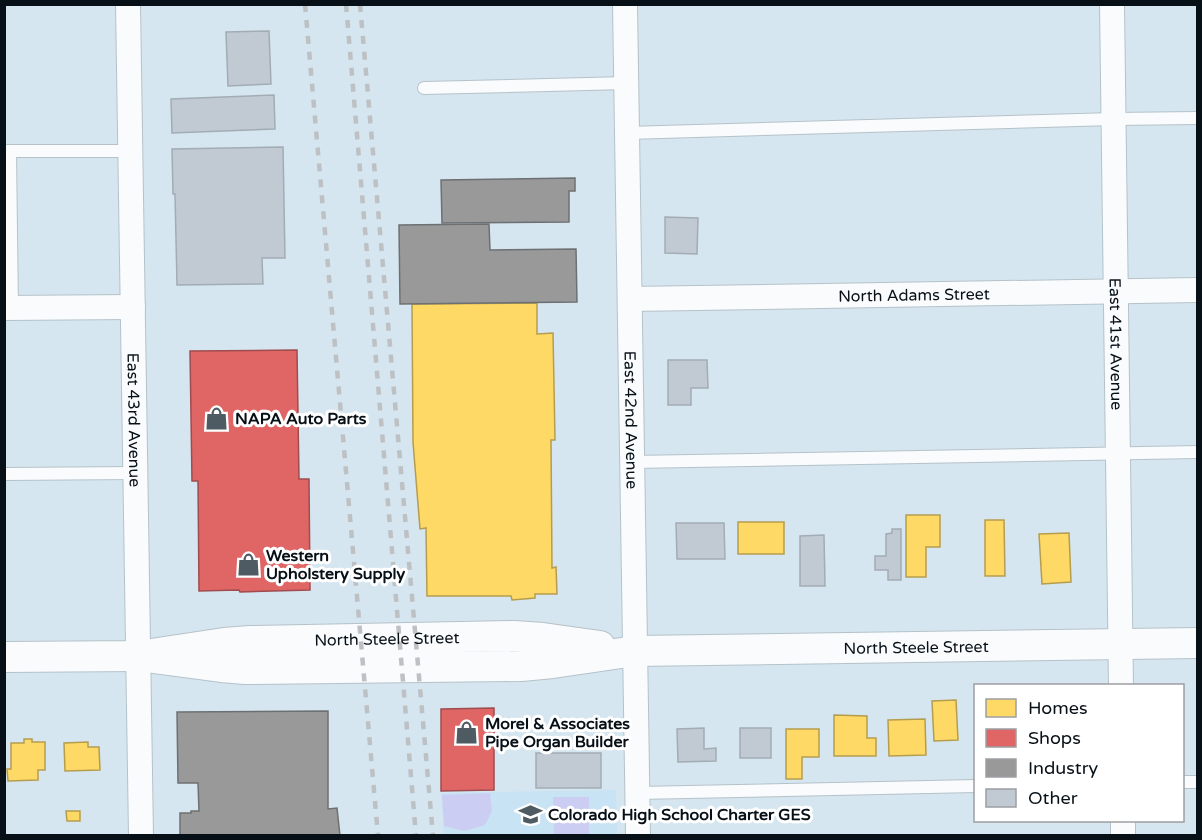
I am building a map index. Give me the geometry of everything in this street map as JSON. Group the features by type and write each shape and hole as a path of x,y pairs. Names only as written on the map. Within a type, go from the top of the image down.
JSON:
{"street":[{"name":"East 43rd Avenue","path":"128,4 141,836"},
{"name":"East 42nd Avenue","path":"626,4 638,836"},
{"name":"East 41st Avenue","path":"1112,4 1121,684"},
{"name":"North Adams Street","path":"630,299 1197,290"},
{"path":"8,308 133,307"},
{"name":"North Steele Street","path":"4,657 138,656 250,641 514,636 635,651 1197,643"}],"lane":[{"path":"423,88 627,83"},
{"path":"627,134 1197,118"},
{"path":"8,308 7,151 130,151"},
{"path":"632,462 1197,452"},
{"path":"4,474 135,472"},
{"path":"637,793 974,786"}],"shaded area":[{"name":"Colorado High School Charter GES","path":"616,790 617,835 444,835 441,793"},
{"path":"490,793 492,811 485,825 464,831 444,826 442,795"},
{"path":"553,797 589,797 589,835 554,835"}],"building: Homes":[{"path":"537,303 537,334 553,333 555,440 551,440 552,568 556,567 557,594 535,594 535,598 512,600 511,596 427,596 426,528 420,529 413,442 412,304"},
{"path":"906,515 940,515 940,547 926,547 926,577 906,577"},
{"path":"985,520 1004,520 1005,576 985,576"},
{"path":"738,522 784,522 784,554 738,554"},
{"path":"1069,533 1071,582 1042,584 1039,534"},
{"path":"956,700 958,740 934,741 932,701"},
{"path":"834,715 867,716 867,738 876,738 876,756 834,756"},
{"path":"925,719 926,755 889,756 888,720"},
{"path":"786,729 819,729 819,757 802,757 802,779 786,779"},
{"path":"24,739 32,739 32,742 45,742 45,770 38,770 38,780 8,781 7,769 11,769 11,743 24,743"},
{"path":"88,742 88,747 99,747 100,770 65,771 64,743"},
{"path":"66,811 80,811 80,821 67,821"}],"building: Shops":[{"path":"297,350 299,479 309,479 310,590 199,591 198,481 192,481 190,351"},
{"path":"494,708 494,790 441,791 441,709"}],"building: Industry":[{"path":"575,178 575,191 569,191 569,222 442,223 441,180"},
{"path":"489,224 490,250 576,249 577,302 400,304 399,225"},
{"path":"328,711 328,809 337,808 340,836 180,836 180,813 199,811 198,783 178,783 177,712"}],"building: Other":[{"path":"269,31 271,84 228,86 226,32"},
{"path":"274,95 275,129 172,133 171,99"},
{"path":"283,147 285,258 262,258 263,284 177,285 172,149"},
{"path":"665,217 698,218 697,254 665,253"},
{"path":"668,360 707,360 708,388 691,388 691,405 668,405"},
{"path":"676,523 724,523 725,559 677,559"},
{"path":"892,529 901,529 901,580 888,580 888,570 875,570 875,556 886,556 886,534 892,533"},
{"path":"824,535 825,586 800,586 800,536"},
{"path":"704,728 704,749 716,748 716,761 678,762 677,729"},
{"path":"740,728 771,728 771,758 740,758"},
{"path":"536,753 601,753 601,788 536,788"}],"railway":[{"path":"305,4 378,836"},
{"path":"346,4 416,836"},
{"path":"360,4 433,836"}],"place":[{"name":"NAPA Auto Parts","path":"217,418"},
{"name":"Western Upholstery Supply","path":"248,564"},
{"name":"Morel & Associates Pipe Organ Builder","path":"467,732"},
{"name":"Colorado High School Charter GES","path":"530,814"}]}
